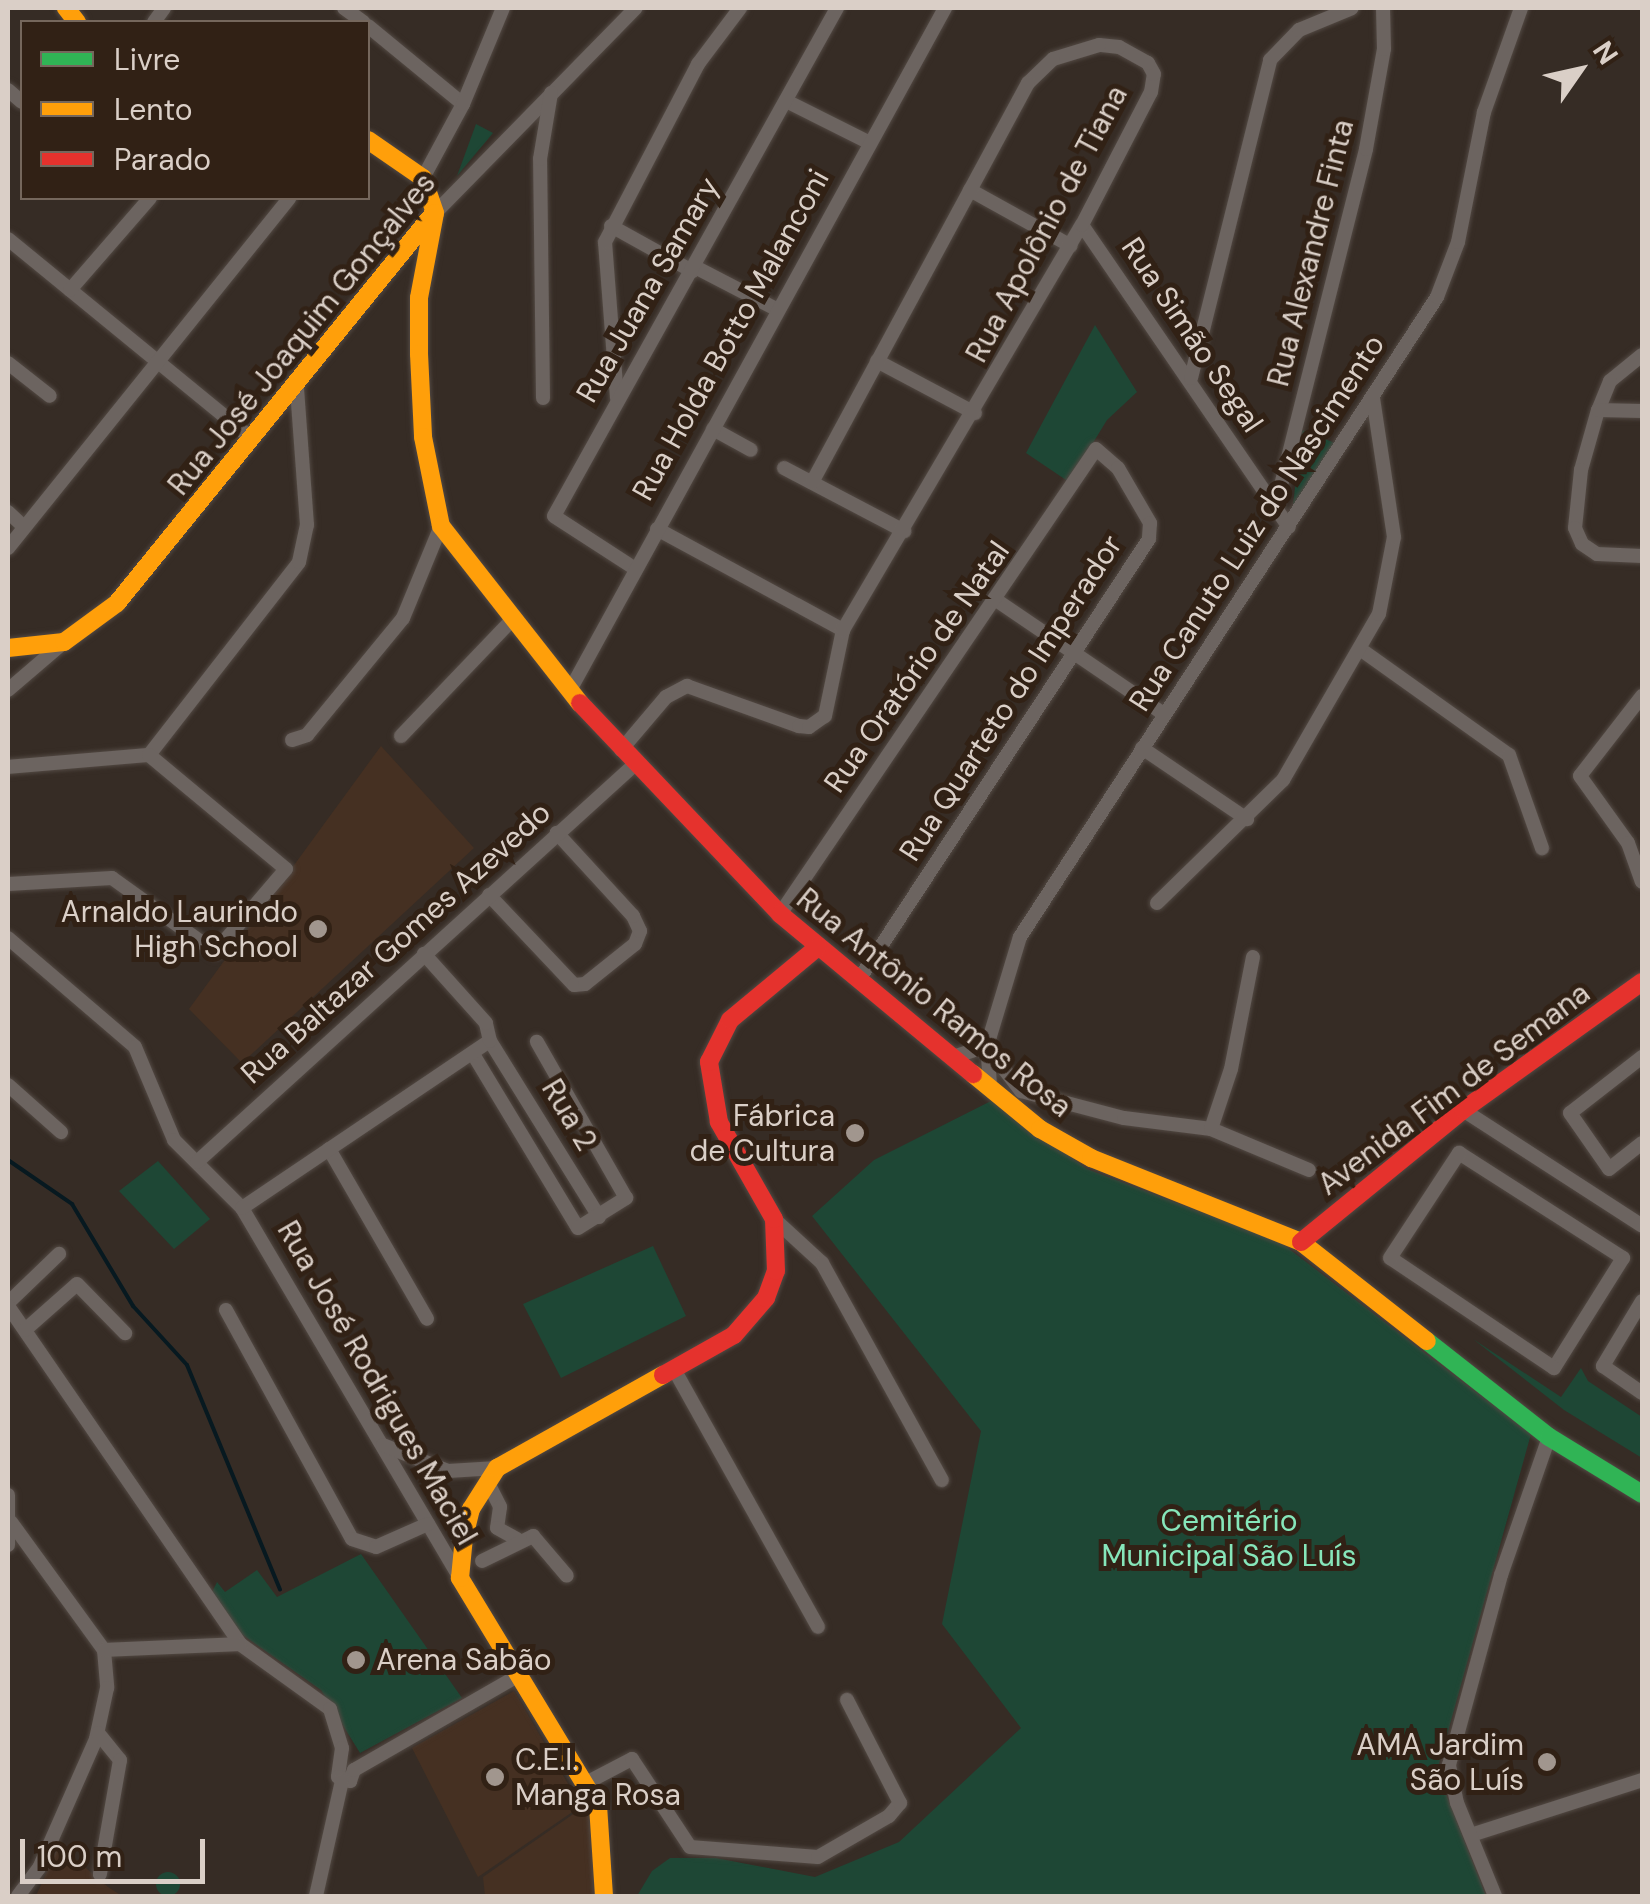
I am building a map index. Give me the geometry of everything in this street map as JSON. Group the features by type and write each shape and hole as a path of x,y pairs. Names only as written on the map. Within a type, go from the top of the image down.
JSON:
{"street":[{"path":"423,178 463,104 503,8"},
{"name":"Rua José Joaquim Gonçalves","path":"8,690 117,603 249,436 297,388 434,212 636,8"},
{"path":"617,398 603,260 611,226 698,64 740,8"},
{"name":"Rua Juana Samary","path":"634,568 554,516 838,8"},
{"name":"Rua Holda Botto Malanconi","path":"569,692 945,8"},
{"path":"1191,378 1270,60 1300,30 1352,8"},
{"name":"Rua Alexandre Finta","path":"1275,509 1366,149 1384,50 1382,8"},
{"name":"Rua Canuto Luiz do Nascimento","path":"990,1085 987,1046 1020,937 1373,398 1450,271 1484,112 1521,8"},
{"path":"370,28 463,104"},
{"name":"Rua Apolônio de Tiana","path":"620,750 666,697 687,686 798,726 818,723 828,708 830,666 843,630 975,413 1082,225 1154,83 1148,63 1119,47 1076,50 1040,69 812,482"},
{"path":"543,398 540,159 552,92"},
{"path":"786,101 868,142"},
{"path":"292,740 307,735 403,618 441,526 423,437 419,354 419,298 434,212 423,178 370,141"},
{"path":"970,190 1070,246"},
{"path":"70,290 145,200"},
{"path":"8,548 17,525 158,364 287,200"},
{"name":"Rua Simão Segal","path":"1082,225 1191,378 1289,527"},
{"path":"611,226 778,310"},
{"path":"8,239 249,436"},
{"path":"1642,355 1610,381 1598,410 1581,470 1576,528 1589,550 1612,558 1642,556"},
{"path":"878,361 975,413"},
{"path":"8,363 50,396"},
{"path":"149,755 299,562 307,525 297,388"},
{"path":"1157,903 1247,819 1301,756 1363,652 1388,582 1394,537 1373,398"},
{"path":"1598,410 1642,411"},
{"path":"713,429 751,450"},
{"name":"Rua Oratório de Natal","path":"780,914 1096,449"},
{"name":"Rua Quarteto do Imperador","path":"860,978 1076,651 1151,530 1118,468 1096,449"},
{"path":"784,468 904,532"},
{"path":"8,512 17,525"},
{"name":"Rua Antônio Ramos Rosa","path":"441,526 510,621 633,766 780,914 990,1085 1066,1146 1301,1242 1549,1437 1642,1494"},
{"path":"657,529 843,630"},
{"path":"996,600 1164,714"},
{"path":"401,736 510,621"},
{"path":"8,648 64,642"},
{"path":"1363,652 1420,698 1509,755 1542,848"},
{"path":"1642,696 1580,776 1628,844 1642,882"},
{"path":"1142,748 1247,819"},
{"path":"8,767 149,755 282,861 284,873 215,952 112,878 8,884"},
{"name":"Rua Baltazar Gomes Azevedo","path":"197,1162 633,766"},
{"path":"490,895 574,985 585,984 635,944 640,931 632,916 557,834"},
{"path":"8,938 134,1047 166,1127 242,1208"},
{"path":"818,946 730,1020 709,1062 719,1122 774,1218 822,1262 942,1480"},
{"path":"424,954 486,1023 490,1041"},
{"path":"1211,1129 1231,1069 1253,957"},
{"name":"Avenida Fim de Semana","path":"1301,1242 1463,1110 1642,982"},
{"name":"Rua José Rodrigues Maciel","path":"490,1041 242,1208 516,1676 586,1783 604,1827 604,1896"},
{"name":"Rua 2","path":"490,1041 599,1218 624,1203 626,1196 537,1042"},
{"path":"956,1056 987,1046 1021,1091 1124,1118 1211,1129 1310,1170"},
{"path":"472,1054 572,1225 599,1218"},
{"path":"1642,1057 1570,1113 1609,1169 1642,1143"},
{"path":"8,1084 60,1132"},
{"path":"1463,1110 1642,1226"},
{"path":"329,1149 426,1319"},
{"path":"1460,1153 1620,1254 1622,1267 1558,1365 1550,1367 1390,1258 1460,1153"},
{"path":"460,1578 471,1509 492,1474 734,1335 766,1298 776,1270 774,1218"},
{"path":"60,1254 8,1304 240,1644 330,1709 346,1772 316,1896"},
{"path":"25,1330 77,1284 126,1333"},
{"path":"1642,1301 1603,1366 1642,1393"},
{"path":"226,1310 352,1539 376,1547 428,1524"},
{"path":"675,1371 818,1627"},
{"path":"1494,1896 1449,1765 1501,1576 1549,1437"},
{"path":"382,1445 448,1470 492,1474"},
{"path":"492,1474 500,1507 497,1528 517,1539 540,1540 567,1576"},
{"path":"8,1495 8,1544"},
{"path":"11,1522 104,1650 108,1700 98,1733 39,1868 18,1896"},
{"path":"482,1560 517,1539"},
{"path":"104,1650 240,1644"},
{"path":"346,1772 516,1676"},
{"path":"586,1783 632,1759 690,1847 818,1857 889,1816 900,1803 847,1700"},
{"path":"98,1733 120,1760 100,1874"},
{"path":"1471,1834 1642,1780"}],"shaded area":[{"name":"Arnaldo Laurindo High School","path":"381,746 474,848 242,1063 189,1009"},
{"name":"C.E.I. Manga Rosa","path":"514,1691 581,1806 478,1877 412,1748"},
{"path":"582,1808 595,1825 593,1896 485,1896 483,1877"},
{"path":"59,1845 108,1887 122,1896 36,1896"}],"green space":[{"path":"476,124 493,133 457,176"},
{"path":"1095,325 1137,392 1107,420 1069,482 1026,453"},
{"path":"1302,430 1340,445 1292,513"},
{"name":"Cemitério Municipal São Luís","path":"993,1100 1087,1169 1280,1242 1531,1434 1437,1771 1486,1896 637,1896 652,1871 670,1858 716,1858 815,1877 899,1842 1021,1728 942,1624 981,1431 812,1216 874,1160"},
{"path":"158,1161 210,1219 174,1249 119,1191"},
{"path":"653,1246 686,1316 561,1378 523,1304"},
{"path":"1473,1339 1561,1397 1581,1368 1588,1381 1642,1417 1642,1458 1564,1410"},
{"name":"Arena Sabão","path":"361,1554 462,1698 360,1753 321,1690 237,1631 211,1594 217,1582 225,1592 257,1570 277,1597"},
{"path":"168,1872 177,1875 177,1893 168,1896 159,1893 156,1884 159,1875"}],"waterway":[{"path":"8,1160 72,1204 133,1306 187,1365 280,1590"}],"traffic: fast":[{"path":"1427,1341 1549,1437 1642,1494"}],"traffic: slow":[{"path":"66,8 75,20"},
{"path":"370,141 423,178 435,213 419,298 419,354 423,437 441,526 580,703"},
{"path":"8,648 64,642 117,603 431,217"},
{"path":"973,1074 1040,1129 1091,1158 1301,1242 1427,1341"},
{"path":"604,1896 598,1806 460,1578 464,1537 471,1509 497,1468 663,1375"}],"traffic: jam":[{"path":"580,703 780,914 973,1074"},
{"path":"663,1375 734,1335 766,1298 776,1271 774,1219 719,1122 709,1062 730,1020 818,947"},
{"path":"1301,1242 1463,1110 1642,982"}],"place":[{"name":"Arnaldo Laurindo High School","path":"318,929"},
{"name":"Fábrica de Cultura","path":"855,1133"},
{"name":"Arena Sabão","path":"356,1660"},
{"name":"AMA Jardim São Luís","path":"1547,1762"},
{"name":"C.E.I. Manga Rosa","path":"495,1777"}]}
